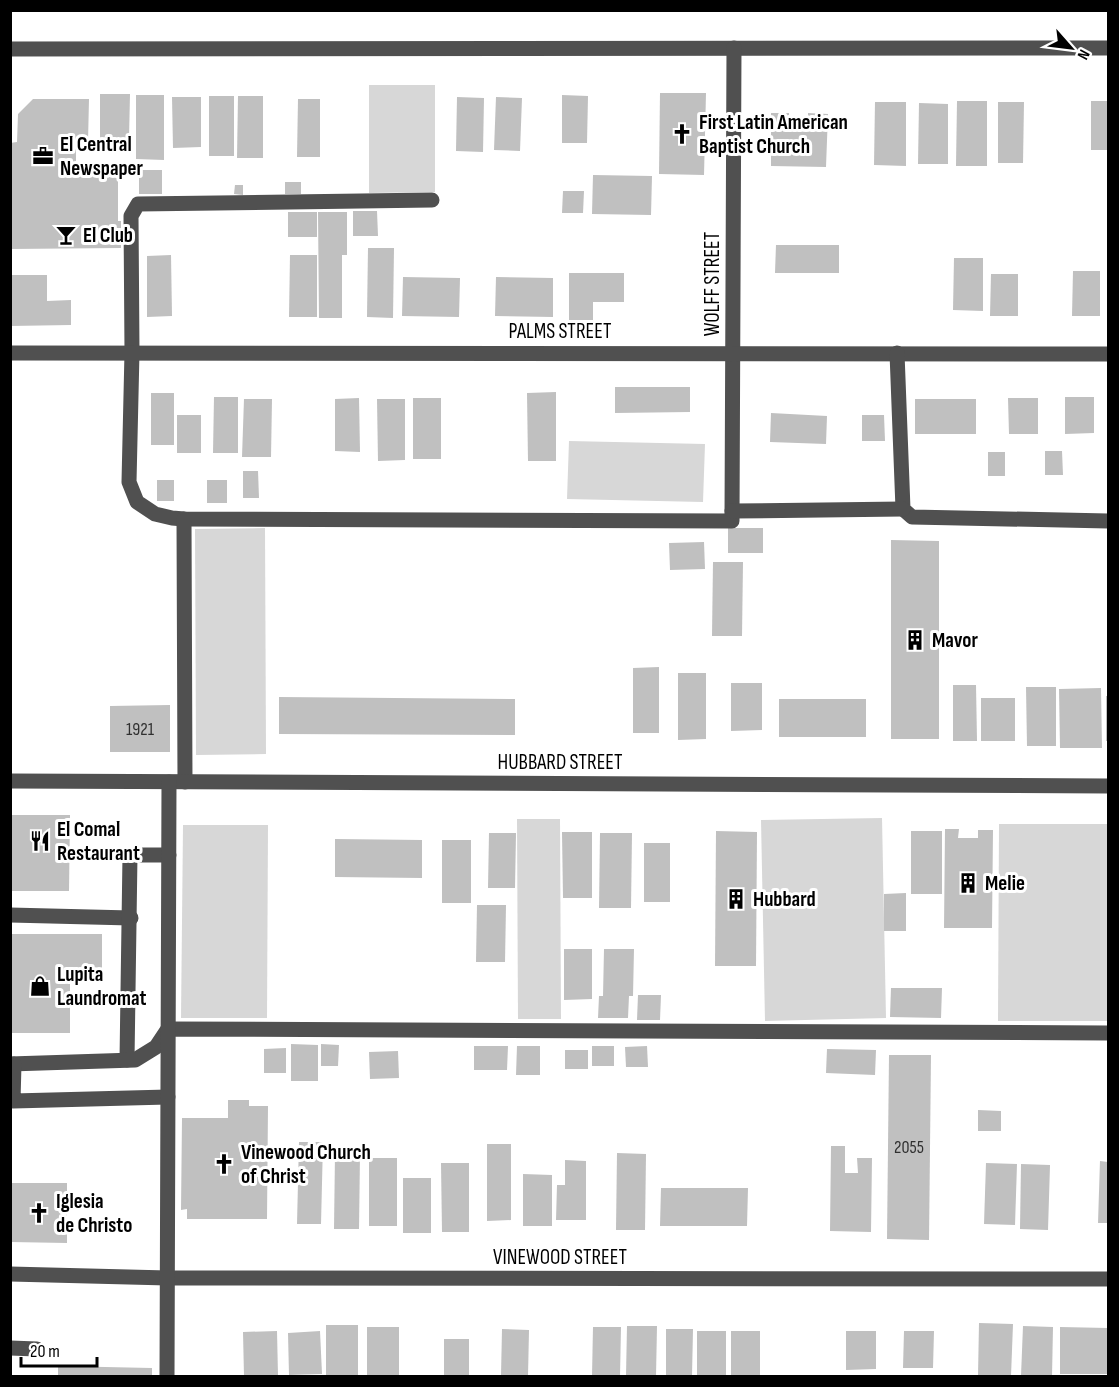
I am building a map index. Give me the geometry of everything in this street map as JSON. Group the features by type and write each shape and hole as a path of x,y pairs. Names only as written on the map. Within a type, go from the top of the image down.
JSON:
{"street":[{"path":"10,48 1108,48"},
{"name":"WOLFF STREET","path":"732,516 734,48"},
{"path":"432,200 138,204 131,216 132,352 129,482 137,502 155,514 184,519 732,516 903,509 912,517 1108,521"},
{"name":"PALMS STREET","path":"10,353 1108,354"},
{"path":"897,353 903,509"},
{"path":"167,1377 169,855 177,782 184,519"},
{"name":"HUBBARD STREET","path":"10,781 1108,786"},
{"path":"128,1060 130,855 169,855"},
{"path":"10,915 131,918"},
{"path":"168,1029 1108,1033"},
{"path":"168,1029 156,1047 135,1060 12,1064 14,1101 168,1097"},
{"name":"VINEWOOD STREET","path":"10,1274 168,1278 1108,1279"},
{"path":"10,1348 37,1349"}],"shaded area":[{"path":"369,85 435,85 435,192 369,193"},
{"path":"569,441 705,444 703,502 567,499"},
{"path":"265,528 266,754 196,755 195,529"},
{"path":"882,818 886,1018 765,1021 761,820"},
{"path":"517,819 560,819 561,1019 518,1019"},
{"path":"999,824 1108,824 1108,1021 998,1021"},
{"path":"183,825 268,825 267,1018 181,1018"}],"building":[{"name":"First Latin American Baptist Church","path":"660,93 706,93 704,175 659,174"},
{"path":"100,94 130,94 129,138 100,138"},
{"path":"136,95 164,95 164,160 136,159"},
{"path":"562,95 588,96 587,143 562,143"},
{"path":"209,96 234,96 234,156 209,156"},
{"path":"238,96 263,96 263,158 237,158"},
{"path":"172,97 201,97 201,147 173,148"},
{"path":"457,97 484,98 483,152 456,151"},
{"path":"496,97 522,98 520,151 494,150"},
{"path":"33,99 89,99 88,142 76,142 76,170 118,170 118,221 121,221 121,248 10,249 10,143 17,142 18,114"},
{"path":"298,99 320,99 320,157 297,157"},
{"path":"957,101 987,101 987,166 956,166"},
{"path":"1091,101 1108,101 1108,150 1091,150"},
{"path":"875,102 906,102 906,166 874,165"},
{"path":"998,102 1024,102 1023,163 998,163"},
{"path":"919,103 948,104 948,164 918,164"},
{"path":"771,113 789,113 789,116 808,117 808,113 828,114 826,167 771,166"},
{"path":"139,170 162,170 162,194 139,194"},
{"path":"593,175 652,176 651,215 592,214"},
{"path":"285,182 301,182 301,194 285,194"},
{"path":"235,185 243,185 243,195 234,194"},
{"path":"563,191 584,191 583,213 562,213"},
{"path":"353,211 377,211 378,236 353,236"},
{"path":"288,212 317,212 317,237 288,237"},
{"path":"318,212 347,212 347,255 342,255 342,318 319,318"},
{"path":"776,245 839,245 839,273 775,273"},
{"path":"368,248 394,248 393,318 367,317"},
{"path":"171,255 172,316 147,317 147,256"},
{"path":"290,255 317,255 317,317 289,317"},
{"path":"954,258 983,258 983,311 953,310"},
{"path":"1073,271 1100,271 1100,316 1072,316"},
{"path":"569,273 624,273 624,302 593,302 593,320 569,320"},
{"path":"991,274 1018,274 1018,316 990,316"},
{"path":"10,275 47,275 47,301 71,300 71,325 10,326"},
{"path":"403,277 460,278 459,317 402,316"},
{"path":"496,277 553,278 553,317 495,316"},
{"path":"615,387 690,387 690,412 615,413"},
{"path":"556,392 556,461 528,461 527,393"},
{"path":"151,393 174,393 174,445 151,445"},
{"path":"214,397 238,397 238,453 213,453"},
{"path":"1065,397 1094,397 1094,433 1065,434"},
{"path":"359,398 360,452 335,451 335,399"},
{"path":"413,398 441,398 441,459 413,459"},
{"path":"1008,398 1038,398 1038,434 1009,434"},
{"path":"244,399 272,399 271,457 242,457"},
{"path":"377,399 405,399 405,460 378,461"},
{"path":"915,399 976,399 976,434 915,434"},
{"path":"771,413 827,416 826,444 770,442"},
{"path":"177,415 201,415 201,453 177,453"},
{"path":"862,415 884,415 885,441 862,441"},
{"path":"1045,451 1062,451 1063,475 1045,475"},
{"path":"988,452 1005,452 1005,476 988,476"},
{"path":"243,471 258,471 259,498 243,498"},
{"path":"157,480 174,480 174,501 157,501"},
{"path":"207,480 227,480 227,503 207,503"},
{"path":"728,528 763,528 763,553 728,553"},
{"name":"Mavor","path":"891,540 939,541 939,739 891,739"},
{"path":"704,542 705,569 670,570 669,543"},
{"path":"713,562 743,562 742,636 712,636"},
{"path":"659,667 659,733 633,733 633,668"},
{"path":"678,673 706,673 706,739 678,740"},
{"path":"731,683 762,683 762,730 731,731"},
{"path":"953,685 976,685 977,741 953,741"},
{"path":"1026,687 1056,687 1056,746 1027,746"},
{"path":"1101,688 1102,748 1060,748 1059,689"},
{"path":"1106,696 1108,696 1108,741 1106,741"},
{"path":"279,697 515,699 515,735 279,734"},
{"path":"981,698 1015,698 1015,741 981,741"},
{"path":"779,699 866,699 866,737 779,737"},
{"path":"170,705 170,752 110,752 110,706"},
{"name":"El Comal Restaurant","path":"10,815 70,815 69,891 10,891"},
{"name":"Melie","path":"945,829 959,829 958,838 978,838 978,830 993,830 992,928 944,928"},
{"name":"Hubbard","path":"716,831 757,832 756,966 715,966"},
{"path":"911,831 942,831 942,894 911,894"},
{"path":"562,832 592,832 592,898 563,898"},
{"path":"489,833 516,833 515,888 488,888"},
{"path":"600,833 632,833 631,908 599,908"},
{"path":"335,839 422,840 422,878 335,877"},
{"path":"442,840 471,840 471,903 442,903"},
{"path":"644,843 670,843 670,902 644,902"},
{"path":"906,893 906,931 884,931 884,894"},
{"path":"477,905 506,905 505,962 476,962"},
{"name":"Lupita Laundromat","path":"10,934 102,934 102,983 70,983 70,1033 10,1033"},
{"path":"564,949 592,949 592,999 564,1000"},
{"path":"604,949 634,949 633,996 629,996 628,1018 598,1018 599,996 603,996"},
{"path":"891,988 942,988 941,1018 890,1017"},
{"path":"638,995 661,995 660,1020 637,1020"},
{"path":"291,1044 318,1045 318,1081 291,1081"},
{"path":"321,1044 339,1045 338,1066 321,1066"},
{"path":"474,1046 508,1046 507,1070 474,1070"},
{"path":"517,1046 540,1046 540,1075 516,1075"},
{"path":"592,1046 614,1046 614,1066 592,1066"},
{"path":"647,1046 648,1067 626,1067 625,1047"},
{"path":"286,1048 286,1073 264,1073 264,1049"},
{"path":"827,1049 876,1050 875,1075 826,1073"},
{"path":"565,1050 588,1050 588,1069 565,1069"},
{"path":"398,1051 399,1078 370,1079 369,1052"},
{"path":"889,1055 931,1055 929,1240 887,1239"},
{"name":"Vinewood Church of Christ","path":"228,1100 249,1100 249,1106 268,1106 267,1219 187,1219 187,1209 181,1210 182,1118 228,1118"},
{"path":"978,1110 1001,1111 1001,1131 978,1131"},
{"path":"299,1142 323,1142 321,1224 297,1224"},
{"path":"487,1144 511,1144 511,1220 487,1221"},
{"path":"831,1146 845,1146 845,1173 858,1173 857,1158 872,1158 871,1232 830,1231"},
{"path":"617,1153 646,1154 645,1230 616,1230"},
{"path":"335,1154 360,1154 359,1229 334,1229"},
{"path":"369,1158 397,1158 397,1226 369,1226"},
{"path":"565,1160 586,1161 586,1220 556,1220 557,1185 565,1185"},
{"path":"1100,1161 1108,1162 1108,1223 1098,1223"},
{"path":"441,1163 469,1163 469,1232 442,1232"},
{"path":"986,1163 1017,1164 1015,1225 984,1224"},
{"path":"1021,1164 1050,1165 1048,1230 1020,1229"},
{"path":"523,1174 552,1175 552,1226 523,1226"},
{"path":"403,1178 431,1178 431,1233 403,1233"},
{"name":"Iglesia de Christo","path":"10,1183 67,1183 67,1243 10,1242"},
{"path":"661,1188 748,1188 747,1226 660,1226"},
{"path":"979,1323 1013,1324 1011,1376 978,1376"},
{"path":"326,1325 358,1325 358,1376 326,1376"},
{"path":"627,1326 657,1326 656,1376 626,1376"},
{"path":"1023,1326 1053,1327 1052,1376 1021,1376"},
{"path":"367,1327 399,1327 399,1376 367,1376"},
{"path":"593,1327 621,1327 620,1376 592,1376"},
{"path":"1060,1327 1108,1328 1108,1374 1060,1374"},
{"path":"502,1329 529,1330 528,1376 501,1376"},
{"path":"666,1329 693,1329 692,1376 666,1376"},
{"path":"277,1331 278,1376 244,1376 243,1332"},
{"path":"320,1331 322,1374 289,1375 288,1333"},
{"path":"697,1331 726,1331 726,1376 697,1376"},
{"path":"731,1331 760,1331 760,1376 731,1376"},
{"path":"846,1331 876,1331 876,1369 846,1370"},
{"path":"904,1331 934,1331 933,1368 903,1368"},
{"path":"444,1339 469,1339 469,1376 444,1376"},
{"path":"58,1366 152,1368 152,1376 58,1376"}],"place":[{"name":"First Latin American Baptist Church","path":"682,134"},
{"name":"El Central Newspaper","path":"43,156"},
{"name":"El Club","path":"66,235"},
{"name":"Mavor","path":"915,640"},
{"name":"El Comal Restaurant","path":"40,841"},
{"name":"Melie","path":"968,883"},
{"name":"Hubbard","path":"736,899"},
{"name":"Lupita Laundromat","path":"40,986"},
{"name":"Vinewood Church of Christ","path":"224,1164"},
{"name":"Iglesia de Christo","path":"39,1213"}]}
